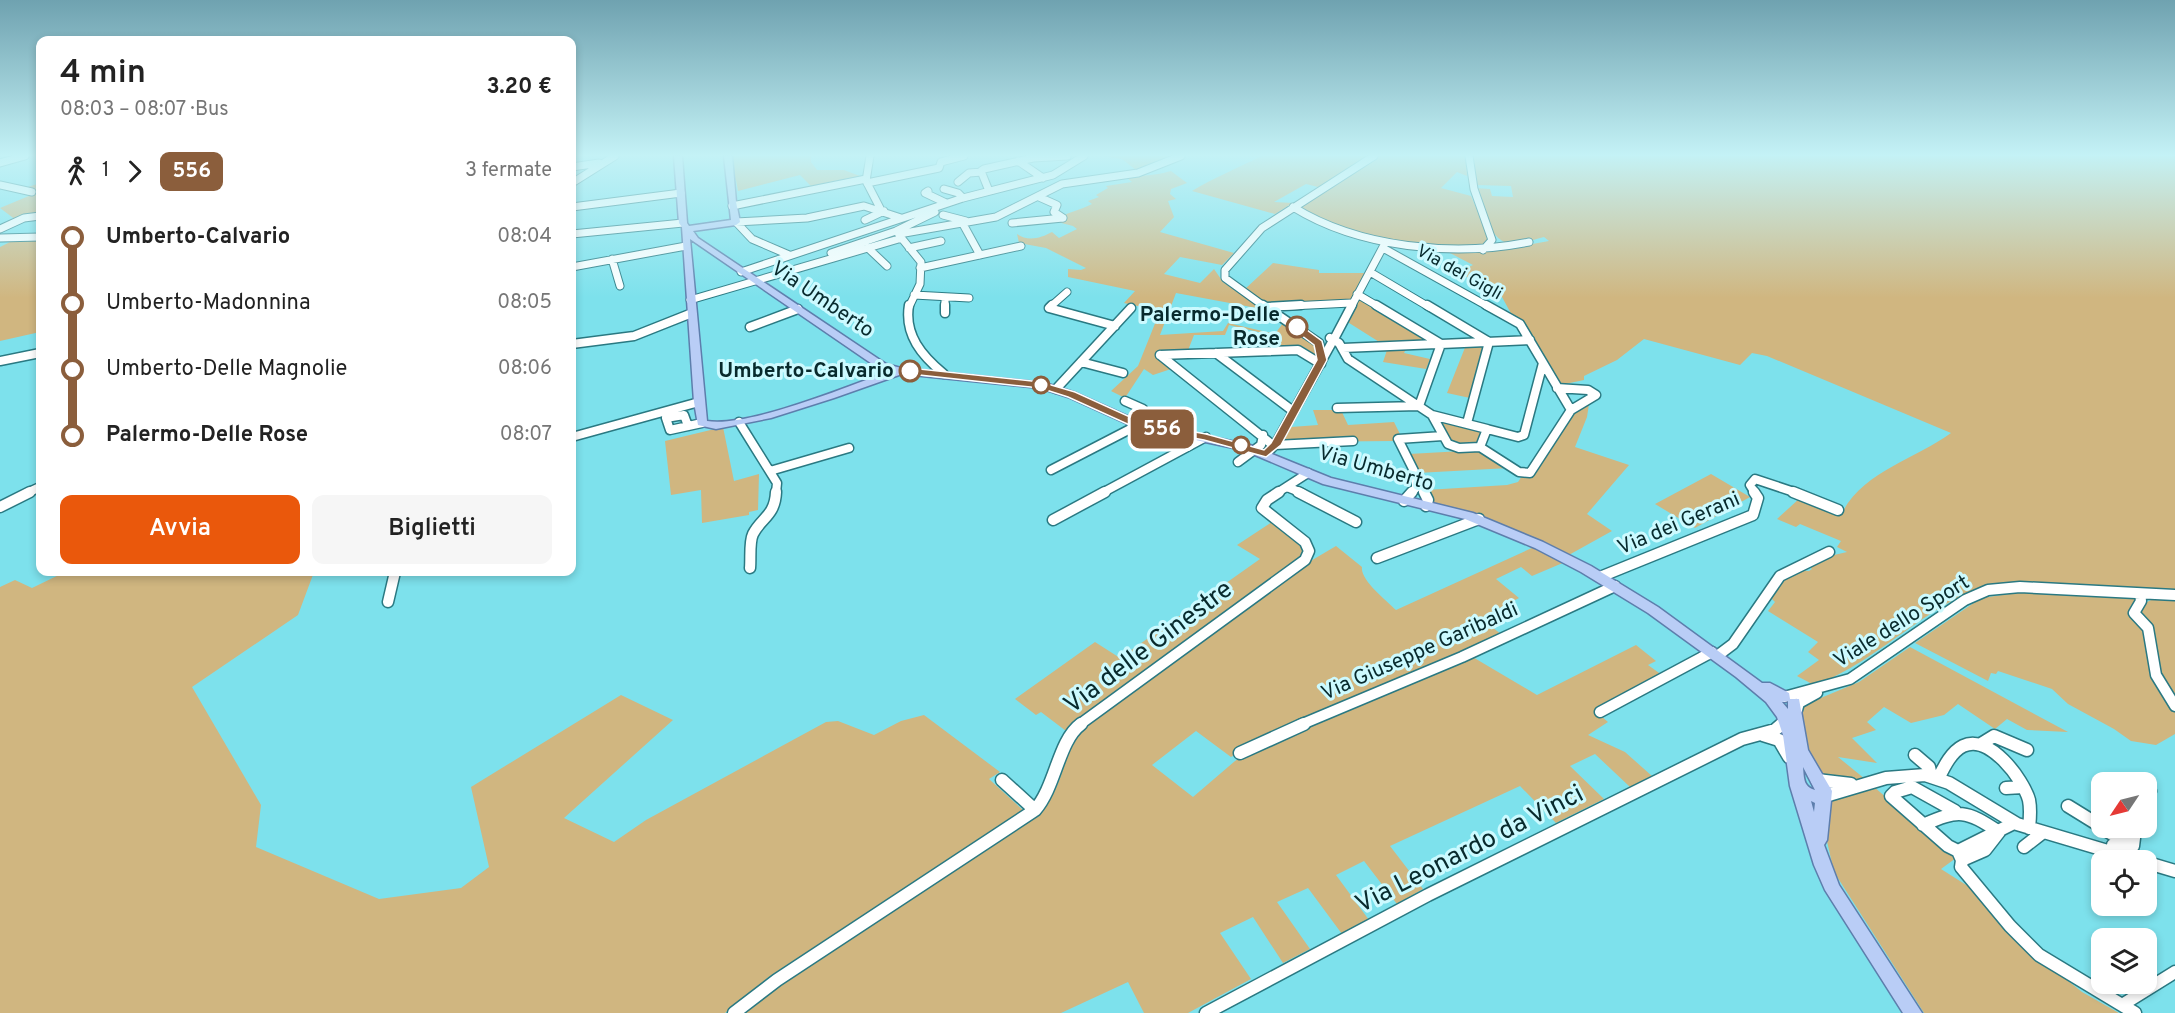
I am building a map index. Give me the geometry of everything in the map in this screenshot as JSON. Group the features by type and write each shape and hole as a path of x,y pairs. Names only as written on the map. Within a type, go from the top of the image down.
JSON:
{"main road":[{"path":"682,203 684,226 736,222 732,204"},
{"name":"Via Umberto","path":"684,226 686,245 741,272 876,362 901,371 931,369 944,374 1028,382 1056,389 1142,426 1268,449 1308,473 1349,488 1474,518 1615,586 1787,706"},
{"path":"686,245 699,402 704,424 739,422 789,409 901,371"},
{"path":"1787,706 1820,813 1820,856"},
{"path":"1812,784 1820,856 1833,890 1913,1013"}],"street":[{"path":"576,206 601,203"},
{"path":"732,204 736,203"},
{"path":"878,203 881,208"},
{"path":"741,272 945,203"},
{"path":"690,300 869,248 899,234 946,203"},
{"path":"812,264 824,255 862,242 1003,215 1026,203"},
{"path":"1012,223 1063,218 1054,212 1057,205 1053,203"},
{"path":"1299,203 1257,232 1225,270 1228,281 1297,327 1329,341 1348,359 1431,414 1521,436 1544,373 1543,363 1530,340 1439,344 1329,341"},
{"path":"1478,203 1496,243"},
{"path":"789,255 778,248 752,239 740,230 736,222 807,218 864,206 881,208 900,218"},
{"path":"1293,207 1317,221 1388,241 1435,251 1483,250 1496,243 1516,245 1529,242"},
{"path":"865,220 881,208"},
{"path":"943,214 971,222"},
{"path":"1003,215 1018,232"},
{"path":"0,229 24,218 36,216"},
{"path":"963,224 980,255"},
{"path":"576,234 684,226"},
{"path":"899,234 921,262 920,284 909,305 906,322 922,356 931,369"},
{"path":"0,238 36,237"},
{"path":"909,248 941,241"},
{"path":"1268,449 1293,411 1321,362 1329,341 1340,326 1388,241"},
{"path":"862,242 887,266"},
{"path":"576,266 686,245"},
{"path":"920,268 1021,246"},
{"name":"Via dei Gigli","path":"1383,248 1520,324 1530,340"},
{"path":"612,259 620,286"},
{"path":"1370,272 1489,342"},
{"path":"1067,292 1049,308 1115,326"},
{"path":"1357,294 1439,344"},
{"path":"914,295 956,299 969,297"},
{"path":"945,297 945,313"},
{"path":"1267,307 1351,303"},
{"path":"1056,389 1131,308"},
{"path":"750,327 798,309"},
{"path":"576,343 634,336 692,313"},
{"path":"1467,422 1489,342"},
{"path":"1419,405 1439,344"},
{"path":"1268,449 1263,435 1160,355 1298,350 1321,362"},
{"path":"1216,353 1293,411"},
{"path":"0,361 36,354"},
{"path":"1081,362 1123,373"},
{"path":"1544,373 1571,410"},
{"path":"1431,414 1448,446 1455,449 1483,448 1519,472 1530,473 1571,410 1596,394 1588,390 1557,388"},
{"path":"1051,470 1142,426 1143,409 1125,400"},
{"path":"576,436 699,402"},
{"path":"1337,408 1419,405"},
{"path":"739,422 777,483 776,500 767,519 753,534 750,568"},
{"path":"688,426 704,424"},
{"path":"1483,448 1490,430"},
{"path":"1263,435 1261,445 1268,449"},
{"path":"1426,506 1428,500 1398,439 1441,436"},
{"path":"1053,519 1206,437"},
{"path":"1238,462 1268,449 1353,441"},
{"path":"770,471 849,448"},
{"name":"Via delle Ginestre","path":"734,1013 777,980 1035,810 1048,797 1070,736 1077,727 1309,556 1305,542 1262,508 1268,500 1308,473"},
{"path":"1404,501 1416,488 1416,477"},
{"name":"Via dei Gerani","path":"1600,577 1753,515 1758,498 1750,485 1755,479 1761,479 1838,510"},
{"path":"1287,487 1319,501 1356,522"},
{"path":"0,507 36,489"},
{"path":"1377,558 1474,518"},
{"path":"1600,712 1733,644 1782,574 1829,552"},
{"path":"388,602 394,576"},
{"name":"Via Giuseppe Garibaldi","path":"1240,753 1462,657 1615,586"},
{"name":"Viale dello Sport","path":"1828,687 1862,672 1965,600 1988,590 2020,588 2175,595"},
{"path":"2140,594 2141,601 2134,613 2148,628 2156,675 2175,706"},
{"path":"1787,706 1828,687"},
{"name":"Via Leonardo da Vinci","path":"1206,1013 1428,895 1714,753 1781,727 1787,706 1828,687"},
{"path":"1758,734 1779,740 1812,784"},
{"path":"1935,778 1958,748 1982,744 1994,736 2027,750"},
{"path":"1982,744 2021,780 2032,814 2029,828"},
{"path":"1915,755 1929,767 1935,778"},
{"path":"1812,784 1859,784 1902,776 1935,778 2014,823 2090,846 2129,854 2175,870"},
{"path":"1002,780 1035,810"},
{"path":"1812,784 1859,784"},
{"path":"1999,832 1971,813 1955,811 1912,787 1892,794 1892,798 1961,858 1968,859 1995,843 1999,832 2014,823"},
{"path":"2006,788 2023,787"},
{"path":"2068,806 2091,821"},
{"path":"1923,825 1955,811"},
{"path":"2024,847 2042,833"},
{"path":"2119,838 2133,846"},
{"path":"2133,846 2134,838"},
{"path":"2090,846 2102,843 2133,846"},
{"path":"1961,858 1961,867 2026,943 2081,983 2135,1013"},
{"path":"2122,1005 2175,972"}],"shaded area":[{"path":"11,203 36,203 36,214 16,220 0,208"},
{"path":"1169,203 1174,217 1160,232 1234,253 1222,265 1180,257 1164,274 1200,283 1214,269 1223,282 1262,309 1176,293 1160,335 1223,331 1228,323 1275,334 1283,323 1313,344 1317,358 1305,348 1266,348 1271,335 1229,325 1225,335 1194,335 1187,353 1156,354 1174,368 1153,375 1144,369 1125,398 1111,391 1138,366 1160,311 1124,303 1135,291 1068,277 1068,269 1086,268 1046,248 1019,243 1017,234 1026,238 1034,238 1052,232 1059,238 1077,229 1054,221 1063,215 1092,204"},
{"path":"1236,203 1293,203 1275,214"},
{"path":"1304,203 1474,203 1490,239 1485,247 1414,246 1340,227 1297,208"},
{"path":"1480,203 2175,203 2175,591 2004,583 1980,588 1933,612 1863,661 1838,675 1814,685 1797,676 1819,660 1808,652 1818,642 1768,611 1775,602 1770,597 1786,577 1796,571 1809,571 1812,569 1809,566 1847,552 1837,547 1841,541 1800,524 1796,527 1777,519 1800,498 1841,515 1850,500 1875,477 1951,433 1767,356 1752,353 1740,365 1644,339 1617,360 1584,376 1584,380 1558,383 1514,319 1496,286 1487,289 1458,272 1473,265 1450,253 1492,251 1549,241 1544,237 1516,244 1507,243 1493,232"},
{"path":"16,239 36,239 36,333 0,341 0,247"},
{"path":"1273,263 1319,270 1319,273 1366,273 1349,302 1271,306 1245,289"},
{"path":"1357,297 1430,340 1384,345 1346,321"},
{"path":"1484,344 1470,398 1447,393 1466,345"},
{"path":"1388,347 1407,347 1404,353 1430,359 1426,369 1383,362"},
{"path":"1589,404 1587,417 1575,447 1629,465 1587,514 1612,531 1567,556 1433,503 1426,490 1507,485 1518,482 1573,411"},
{"path":"1313,410 1341,410 1348,425 1394,422 1401,436 1395,441 1285,442 1283,440 1291,427 1318,425"},
{"path":"1439,420 1483,431 1478,443 1452,445"},
{"path":"723,427 734,481 759,474 758,510 749,512 749,515 702,523 701,490 671,495 665,441"},
{"path":"1480,450 1509,468 1417,473 1409,454"},
{"path":"1711,474 1750,497 1695,528 1655,504"},
{"path":"1272,522 1304,548 1301,558 1066,731 1041,712 1036,715 1015,699 1095,642 1120,658 1260,559 1237,545"},
{"path":"1336,546 1362,567 1362,572 1369,584 1396,610 1534,547 1565,562 1532,576 1521,567 1496,579 1519,598 1481,618 1502,635 1252,742 1231,757 1196,731 1152,765 1193,797 1235,761 1256,748 1471,656 1537,695 1636,645 1656,661 1648,665 1662,675 1595,711 1608,722 1588,735 1625,752 1652,776 1630,787 1595,754 1570,766 1604,799 1556,823 1520,786 1390,846 1423,889 1397,904 1364,861 1336,875 1369,920 1342,934 1308,888 1277,902 1310,949 1283,963 1253,917 1220,933 1251,979 1188,1013 1144,1013 1128,982 1061,1013 740,1013 1046,805 1052,797 1070,748 1080,730 1314,559"},
{"path":"57,576 313,576 298,615 192,687 261,805 256,847 379,899 461,888 489,867 471,787 621,695 673,720 564,818 614,842 646,820 826,722 838,721 874,735 901,721 924,715 1000,772 989,779 1024,811 770,976 725,1013 0,1013 0,587 15,580 32,588"},
{"path":"2023,592 2134,598 2136,600 2129,612 2146,629 2168,700 2175,711 2175,734 2156,745 2131,741 2068,704 2052,689 1998,671 1996,674 1991,673 1988,681 1915,643 1981,598"},
{"path":"2155,598 2175,599 2175,700 2158,672 2154,631 2139,613 2147,602"},
{"path":"1910,647 2068,732 2027,730 2007,719 1995,729 1958,704 1944,715 1911,723 1884,707 1867,722 1876,730 1852,738 1877,763 1838,757 1865,779 1852,781 1828,778 1809,763 1802,718 1804,705 1859,682"},
{"path":"1873,786 1956,858 1941,869 1971,888 2022,944 2082,992 2119,1013 1924,1013 1834,872 1826,837 1829,801"}],"bus line":[{"name":"556","path":"910,371 1041,385 1072,394 1138,425 1206,437 1266,454 1275,445 1322,360 1322,349 1318,343 1297,327"}],"place":[{"name":"Palermo-Delle Rose","path":"1297,327"},
{"name":"Umberto-Calvario","path":"910,371"}]}
